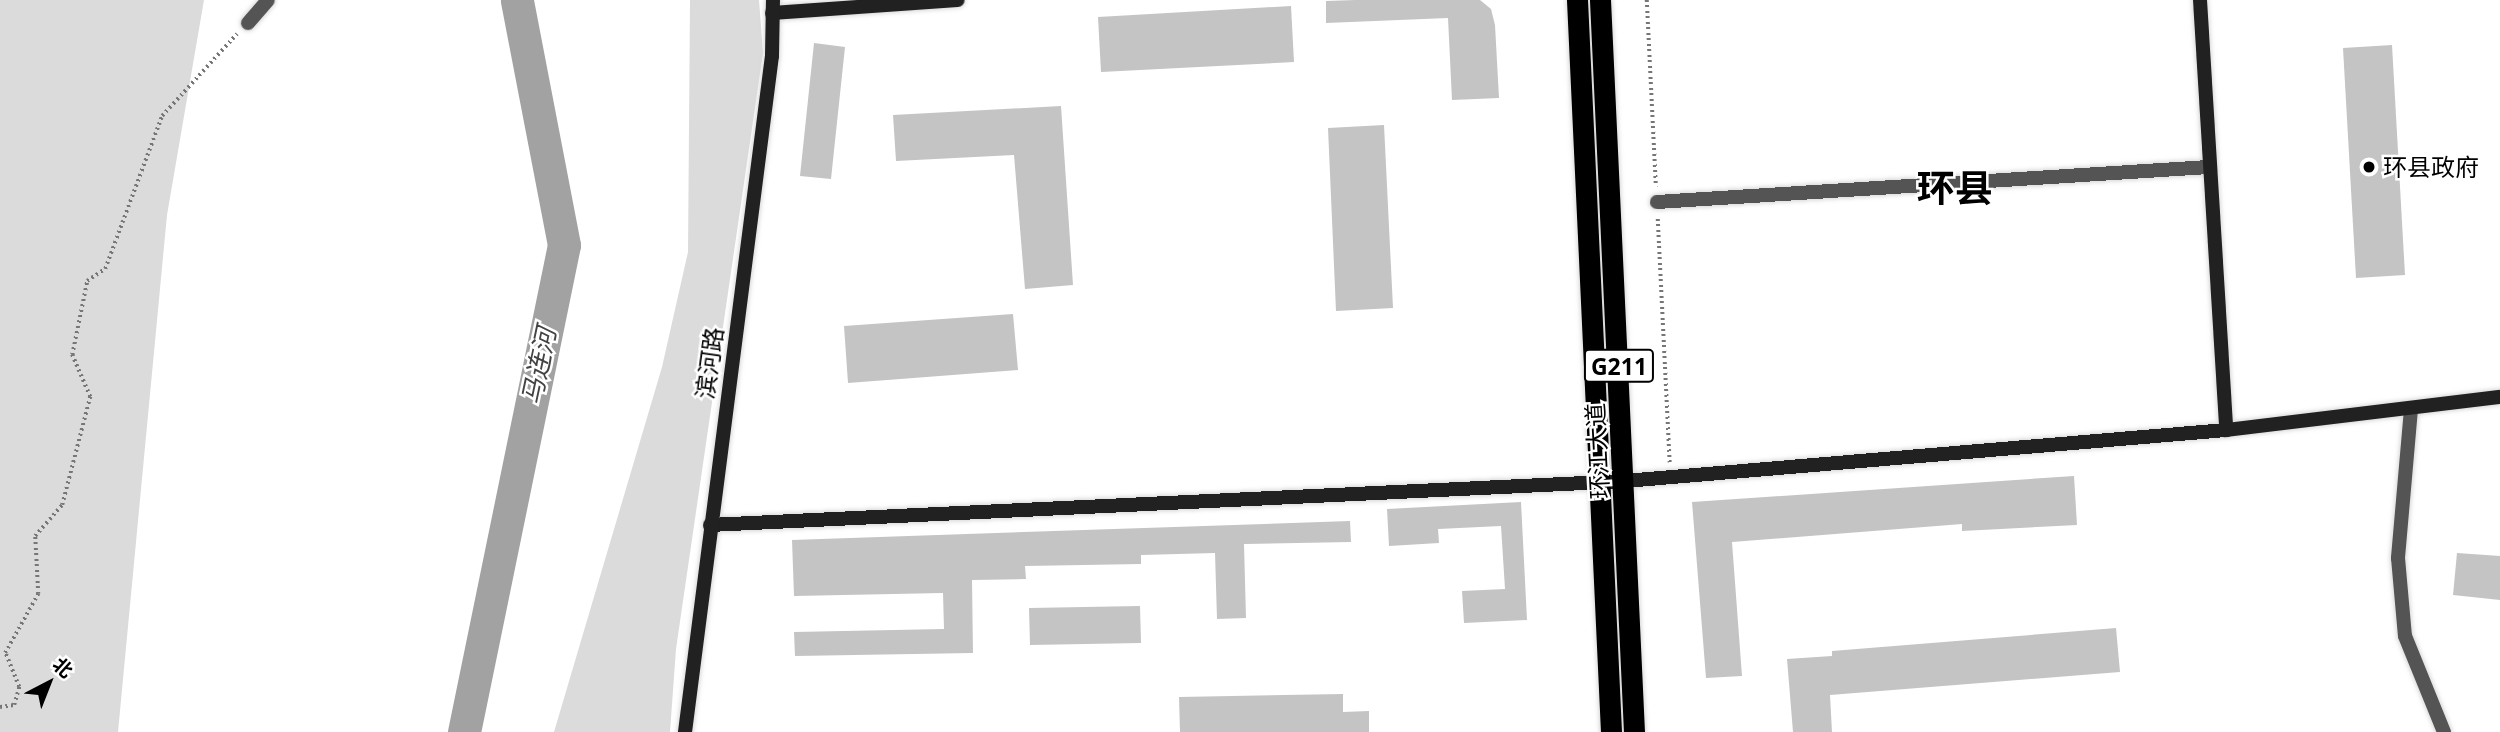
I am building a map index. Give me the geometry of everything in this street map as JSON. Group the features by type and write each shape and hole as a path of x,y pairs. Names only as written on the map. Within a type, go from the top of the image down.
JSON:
{"highway":[{"name":"环江大道","path":"1577,0 1602,482 1611,732"},
{"name":"环江大道","path":"1600,0 1625,481 1634,732"}],"street":[{"path":"248,23 268,0"},
{"path":"772,7 958,0"},
{"path":"2200,0 2226,430"},
{"name":"滨河路","path":"685,732 772,55 772,7"},
{"path":"1657,202 2209,167"},
{"path":"710,525 1625,481 2226,430 2500,397"},
{"path":"2411,409 2398,558 2405,636 2444,732"}],"path":[{"path":"1647,0 1671,477"},
{"path":"0,707 14,705 19,687 5,653 38,594 36,536 62,505 90,397 72,355 87,281 105,269 162,116 248,23"}],"shaded area":[{"path":"0,0 204,0 167,215 118,732 0,732"},
{"path":"690,0 759,0 763,53 676,649 670,732 554,732 662,367 688,252"}],"building":[{"path":"1480,0 1491,9 1495,25 1499,98 1452,100 1448,18 1326,23 1326,1"},
{"path":"1291,6 1294,62 1101,72 1098,17"},
{"path":"814,43 845,47 831,179 800,176"},
{"path":"2392,45 2405,275 2356,278 2343,48"},
{"path":"1061,106 1073,285 1025,289 1014,155 896,161 893,115"},
{"path":"1384,125 1393,308 1336,311 1328,128"},
{"path":"1013,314 1018,370 848,383 844,326"},
{"path":"2074,476 2077,525 1962,531 1962,524 1732,542 1742,676 1706,678 1692,502"},
{"path":"1521,502 1527,620 1464,623 1462,591 1505,589 1501,526 1438,529 1439,543 1389,546 1387,509"},
{"path":"1350,521 1351,542 1244,544 1246,618 1217,619 1215,553 1141,555 1141,564 1025,566 1026,579 972,580 973,653 795,656 794,632 944,629 943,593 794,596 792,540"},
{"path":"2457,553 2500,556 2500,600 2453,595"},
{"path":"1140,606 1141,643 1030,645 1029,608"},
{"path":"2116,628 2120,672 1830,695 1832,732 1793,732 1787,659 1832,656 1832,651"},
{"path":"1343,694 1343,712 1369,711 1369,732 1180,732 1179,697"}],"waterway":[{"name":"马连河","path":"464,732 564,245 517,0"}],"place":[{"name":"环县政府","path":"2369,167"}],"district":[{"name":"环县","path":"1955,188"}]}
